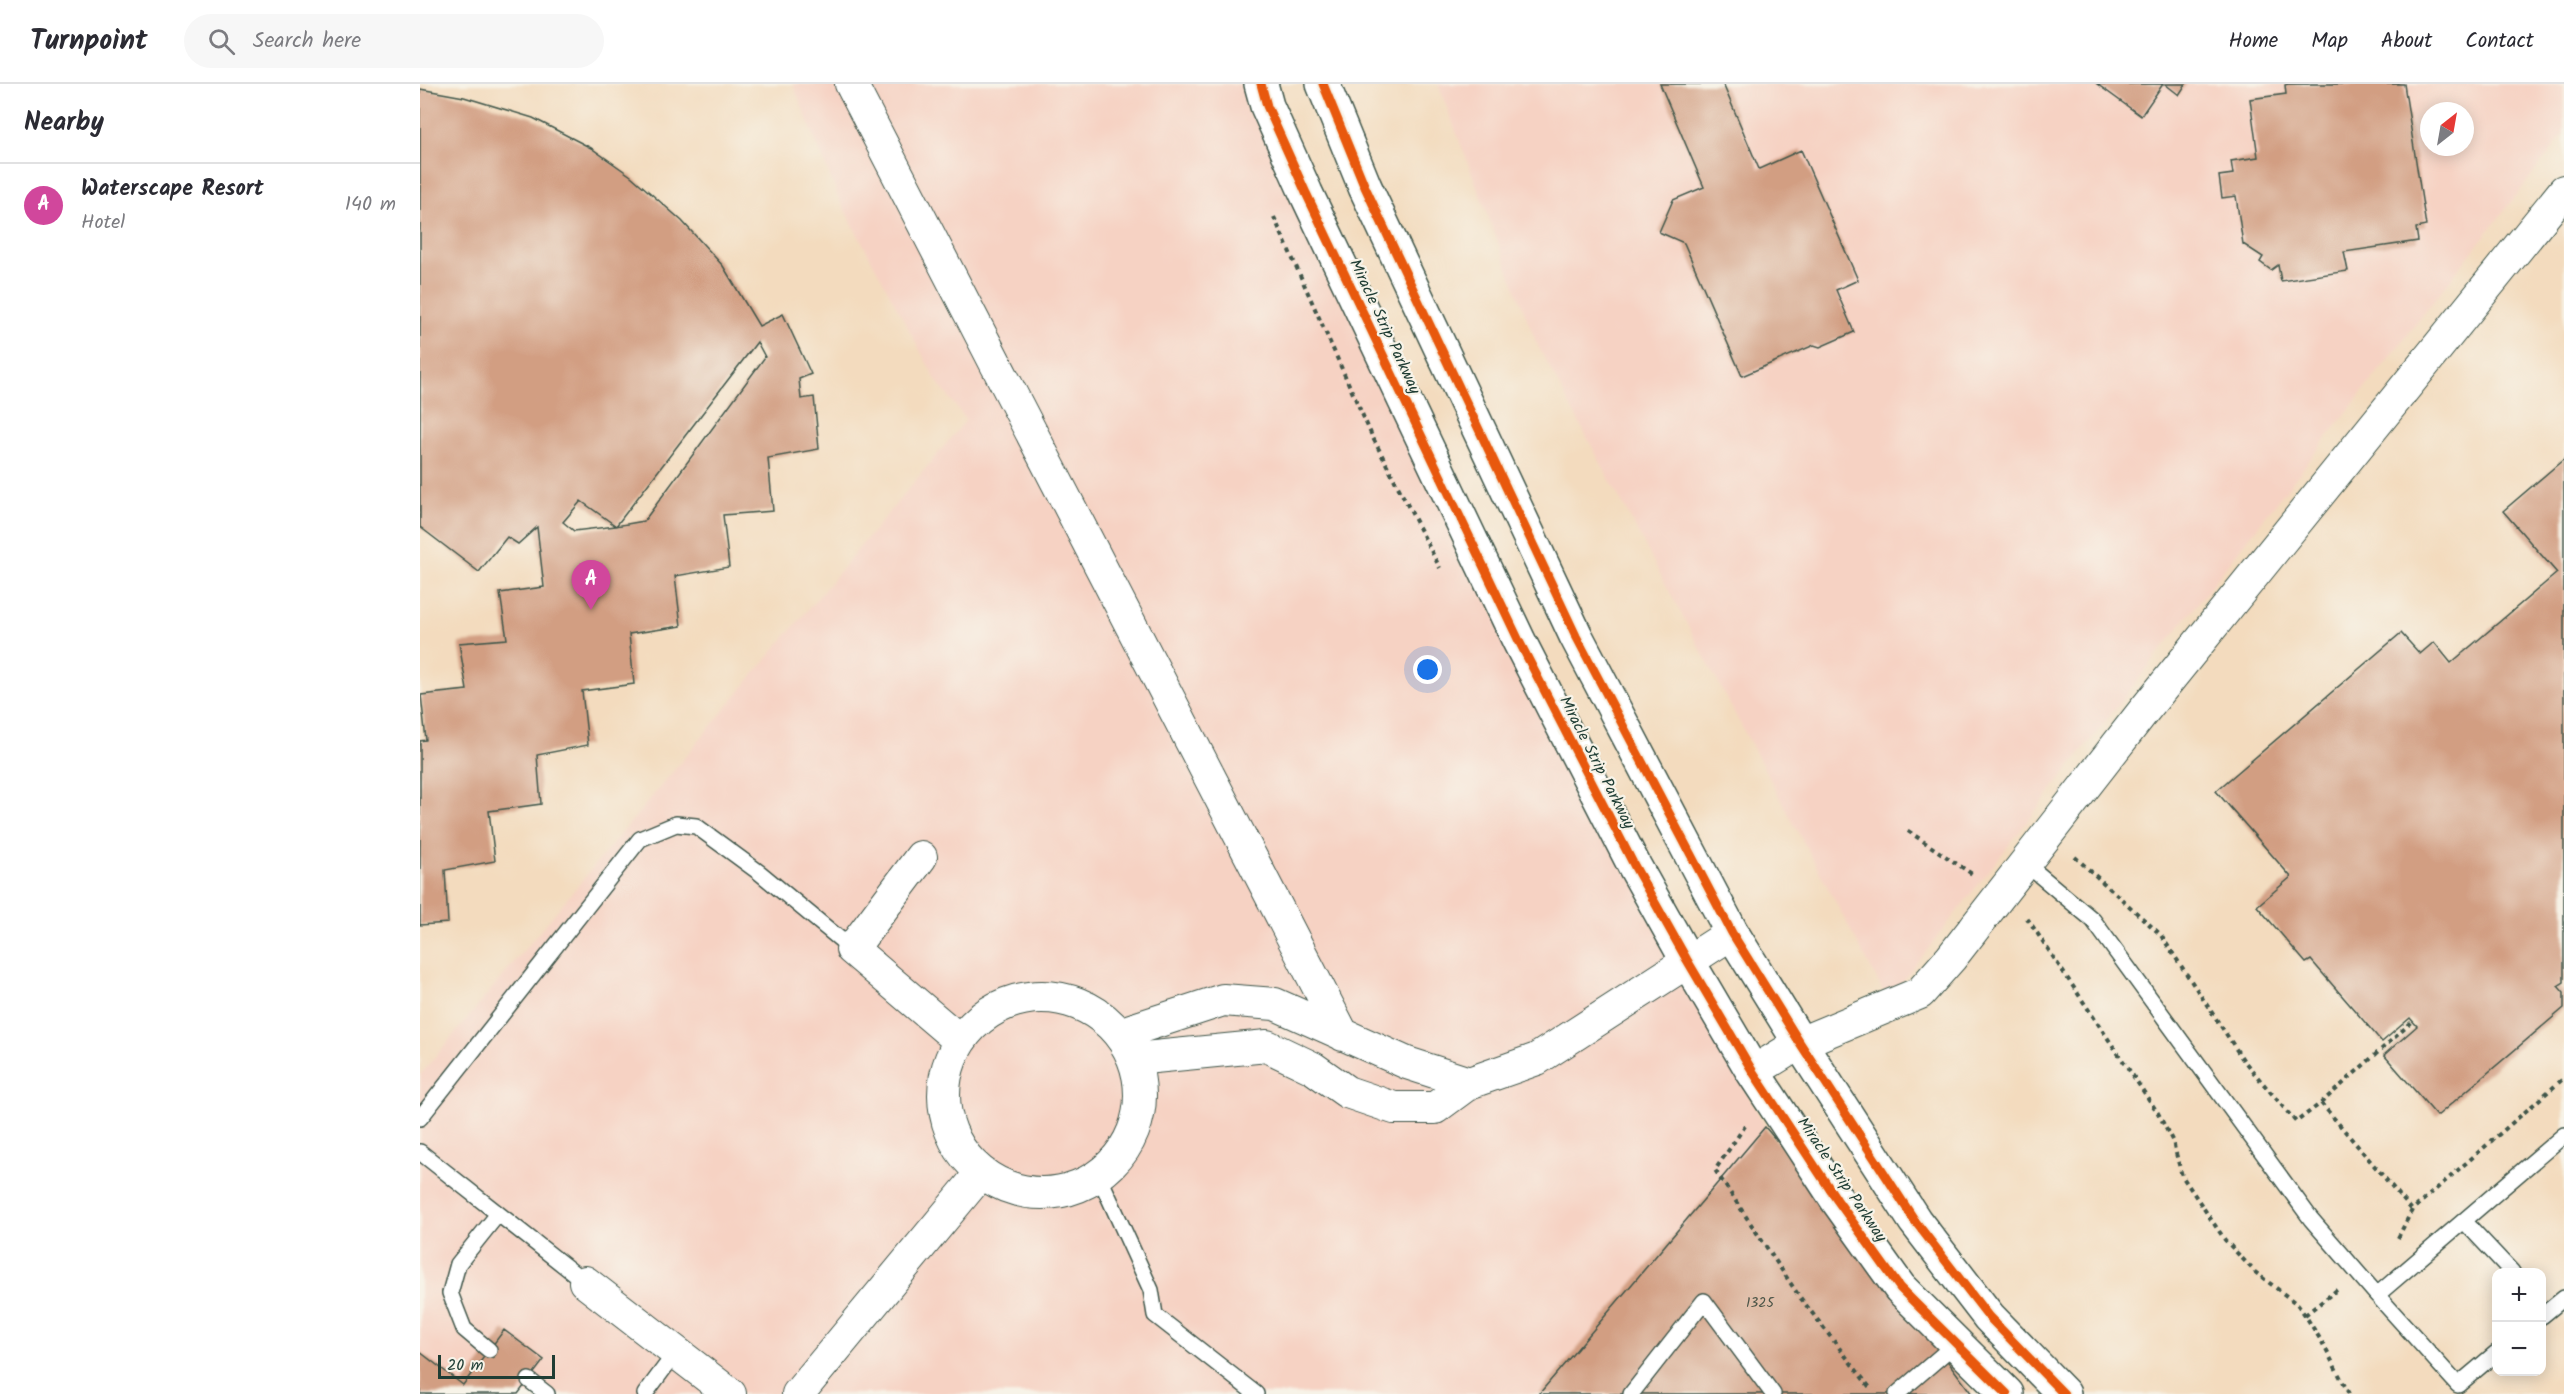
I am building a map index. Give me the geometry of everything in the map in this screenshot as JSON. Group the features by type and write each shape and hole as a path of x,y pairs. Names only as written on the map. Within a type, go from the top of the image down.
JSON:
{"highway":[{"name":"Miracle Strip Parkway","path":"1261,84 1267,106 1306,193 1519,641 1635,867 1687,960 1753,1072 1837,1200 1900,1288 2007,1394"},
{"path":"1323,84 1374,208 1571,626 1732,933 1915,1221 1989,1317 2064,1394"}],"street":[{"path":"851,84 1343,1035"},
{"path":"1753,1072 1800,1043 1920,993 2002,893 2142,713 2564,191"},
{"path":"921,857 852,949 958,1040"},
{"path":"1127,1046 1267,1046 1313,1068 1347,1092 1394,1108 1435,1108 1469,1083 1537,1059 1732,933"},
{"path":"1036,996 1068,1000 1096,1012 1127,1046 1141,1089 1138,1120 1125,1148 1099,1176 1076,1188 1044,1194 1010,1188 981,1173 961,1152 947,1125 942,1096 946,1067 958,1040 979,1018 1006,1002 1036,996"},
{"path":"1127,1046 1223,1000 1275,1004 1407,1063 1469,1083"},
{"path":"798,1394 981,1173"},
{"path":"585,1282 730,1394"}],"lane":[{"path":"420,1118 640,839 657,831 676,824 696,826 760,873 852,949"},
{"path":"2025,863 2093,920 2150,1002 2311,1219 2461,1389 2492,1357"},
{"path":"2378,1295 2564,1135"},
{"path":"420,1152 585,1282"},
{"path":"1099,1176 1151,1290 1155,1315 1256,1394"},
{"path":"489,1350 464,1329 450,1293 458,1264 498,1214"},
{"path":"2464,1221 2508,1268"},
{"path":"2546,1309 2564,1298"},
{"path":"1631,1394 1704,1301 1773,1394"},
{"path":"1897,1394 1955,1344"},
{"path":"645,1394 676,1352"},
{"path":"529,1380 547,1394"}],"path":[{"path":"1908,831 2002,893 2031,922 2158,1113 2173,1142 2182,1176 2225,1240 2254,1272 2297,1304 2322,1342 2349,1394"},
{"path":"2047,834 2104,881 2160,934 2244,1061 2296,1122 2321,1103 2412,1022"},
{"path":"2305,1315 2393,1248 2412,1209 2564,1078"},
{"path":"2321,1103 2412,1209"}],"shaded area":[{"path":"793,84 1249,84 1511,650 1765,1127 1539,1394 420,1394 420,1075 966,420 936,380 840,201"},
{"path":"1438,84 2564,84 2564,134 1888,1000 1536,342"}],"building":[{"path":"1660,84 1723,84 1759,169 1801,150 1858,280 1836,290 1854,332 1820,347 1814,345 1742,376 1684,243 1659,232 1673,200 1704,187"},
{"path":"2097,84 2163,84 2141,116"},
{"path":"2165,84 2186,84 2179,95"},
{"path":"2404,84 2426,226 2416,228 2418,241 2344,252 2348,271 2281,281 2278,265 2271,270 2260,262 2263,257 2243,244 2236,196 2222,198 2219,176 2233,174 2231,161 2258,157 2250,99 2286,94 2285,85"},
{"path":"420,89 464,97 533,118 591,148 631,176 682,221 723,266 759,326 783,314 811,374 799,379 801,399 814,397 819,449 768,458 773,511 723,515 729,567 675,576 681,626 629,634 634,684 582,691 588,745 537,755 541,804 489,811 495,861 445,870 448,923 420,925 420,741 426,740 421,695 467,690 459,643 507,639 500,593 544,587 537,527 518,544 507,537 479,572 420,527","holes":["757,342 765,357 644,521 616,526","581,501 616,526 574,531 563,522"]},
{"path":"2564,459 2564,982 2558,986 2564,993 2564,1008 2437,1116 2384,1055 2417,1026 2410,1018 2382,1042 2311,960 2306,963 2257,906 2291,877 2216,791 2401,633 2420,654 2434,642 2451,663 2557,573 2503,511"},
{"path":"1765,1127 1836,1211 1972,1394 1539,1394"},
{"path":"504,1330 544,1360 518,1394 420,1394 420,1352 463,1385"}],"cycle path":[{"path":"1261,84 1267,106 1306,193 1519,641 1635,867 1687,960 1753,1072 1837,1200 1900,1288 2007,1394"},
{"path":"1323,84 1365,187 1576,636 1732,933 1915,1221 1989,1317 2064,1394"}],"place":[{"name":"Waterscape Resort","path":"591,610"}]}
